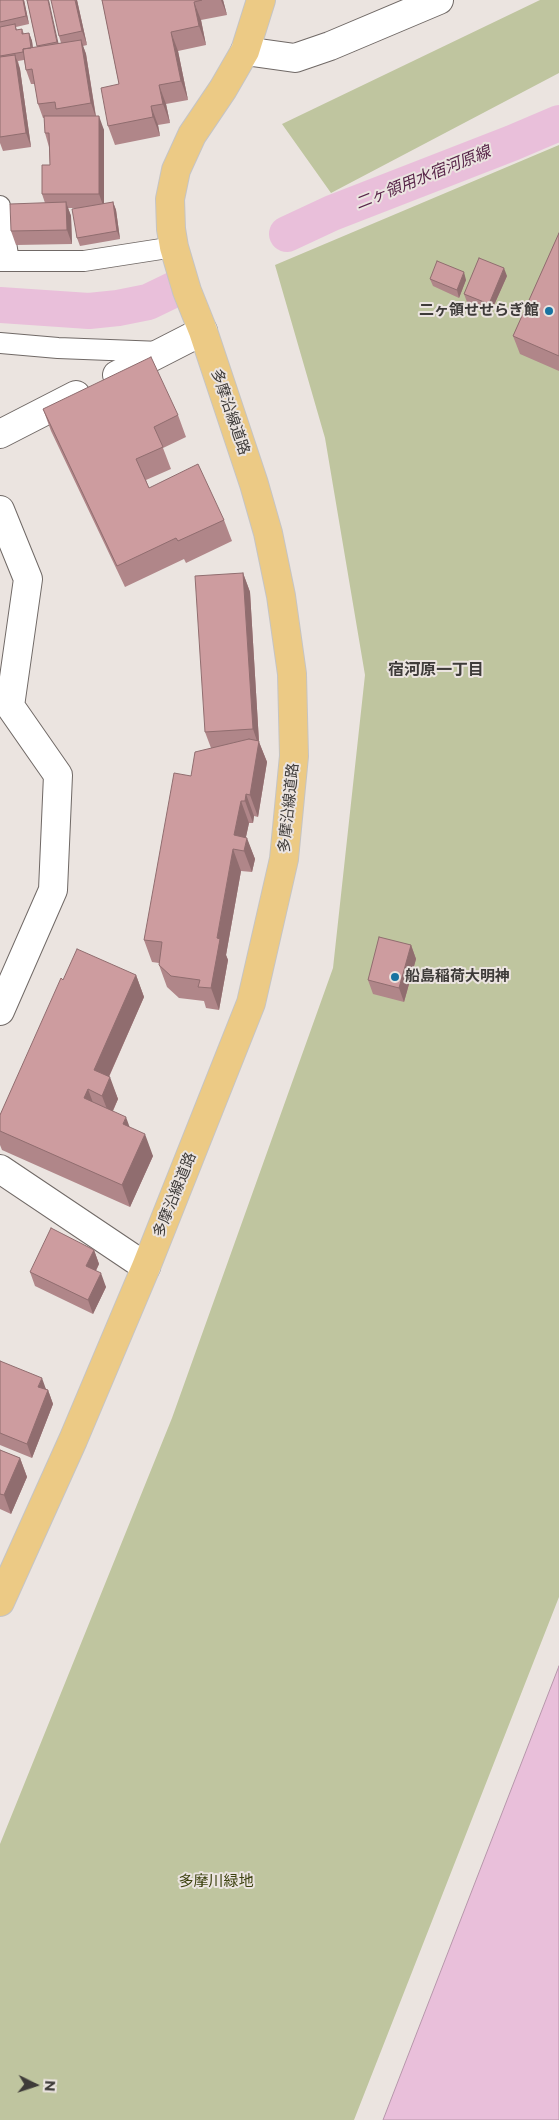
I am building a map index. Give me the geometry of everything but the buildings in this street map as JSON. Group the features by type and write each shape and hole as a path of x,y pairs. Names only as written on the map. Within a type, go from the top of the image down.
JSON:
{"main road":[{"name":"多摩沿線道路","path":"0,1602 73,1440 146,1267 250,1004 284,858 294,756 292,674 281,596 270,542 254,484 203,331 187,291 170,229 170,199 176,170 192,135 223,89 245,51 261,0"}],"street":[{"path":"245,51 295,58 330,46 440,0"},
{"path":"0,434 203,331"},
{"path":"0,510 28,579 10,706 58,775 53,890 0,1011"},
{"path":"0,1169 146,1267"}],"lane":[{"path":"0,206 4,261 84,261 174,247"},
{"path":"0,343 58,348 162,352"}],"green space":[{"path":"540,0 559,0 559,73 331,193 282,124"},
{"name":"多摩川緑地","path":"559,145 559,1597 354,2120 0,2120 0,1844 172,1418 333,968 365,675 325,438 275,265"}],"shaded area":[{"path":"559,1666 559,2120 383,2120"}],"waterway":[{"name":"二ヶ領用水宿河原線","path":"287,234 332,213 559,123"},
{"path":"0,305 89,311 148,302 177,288"}],"place":[{"name":"二ヶ領せせらぎ館","path":"549,311"},
{"name":"船島稲荷大明神","path":"395,977"}],"district":[{"name":"宿河原一丁目","path":"436,670"}]}
